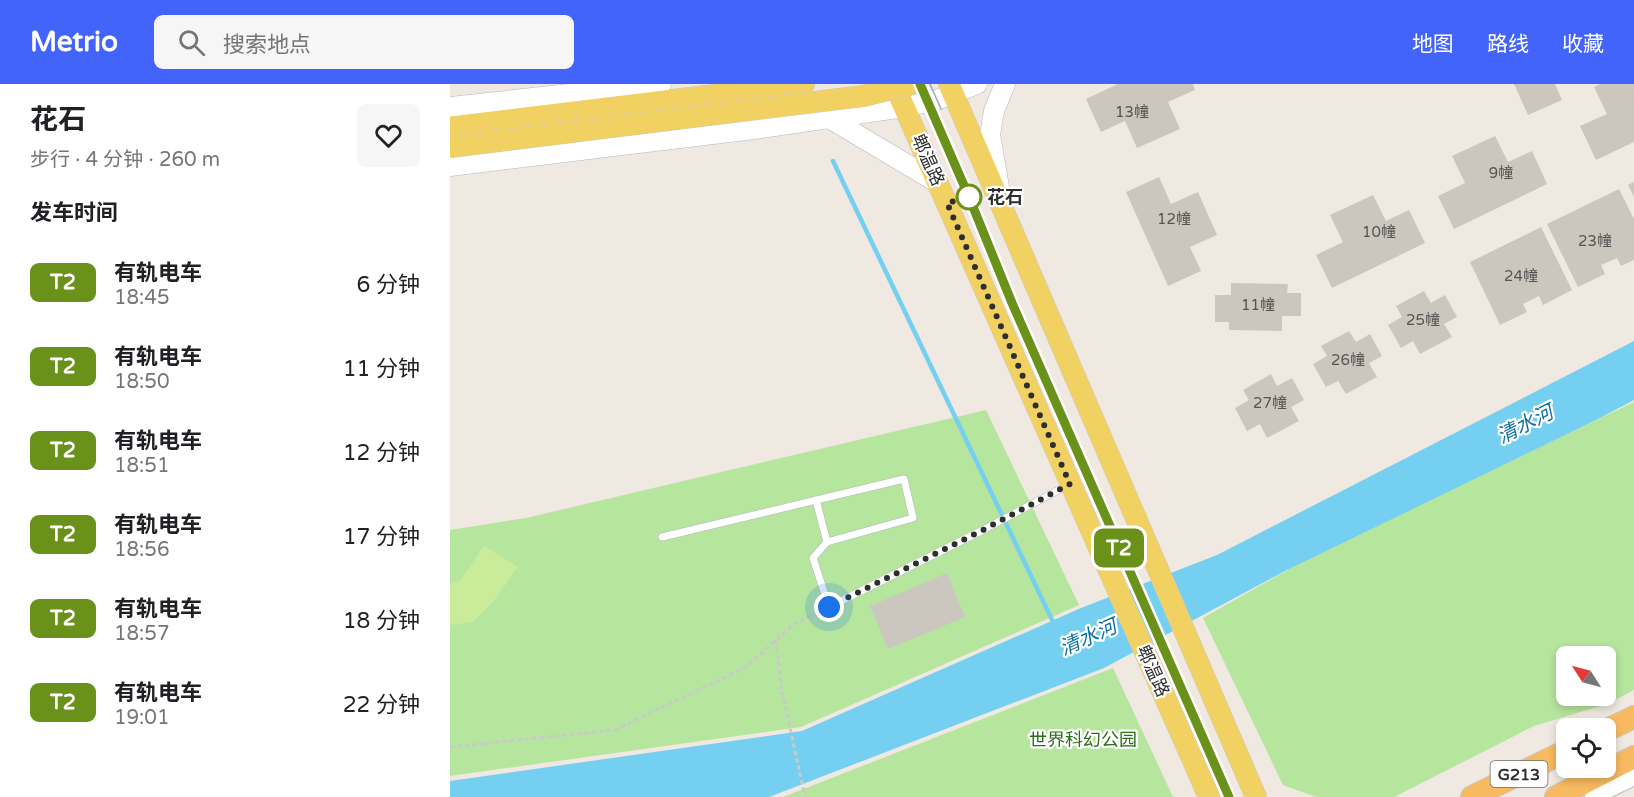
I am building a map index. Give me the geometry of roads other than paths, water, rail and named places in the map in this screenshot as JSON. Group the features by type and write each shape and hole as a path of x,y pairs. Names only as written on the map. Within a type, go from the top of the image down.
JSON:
{"highway":[{"path":"1616,726 1634,717"},
{"name":"G213","path":"1472,797 1556,756"},
{"name":"G213","path":"1556,797 1634,757"}],"main road":[{"path":"450,107 661,84"},
{"path":"450,127 804,84"},
{"name":"郫温路","path":"894,84 1209,797"},
{"path":"450,147 863,96 912,84"},
{"path":"450,166 754,129 904,107 937,100 951,89 976,84"},
{"path":"1002,208 990,135 994,111 1005,84"},
{"path":"951,89 1253,789 1270,797"},
{"path":"828,118 938,183"}],"street":[{"path":"1593,797 1634,777"}],"lane":[{"path":"662,537 904,478 913,518 827,542 813,558 829,607 1070,484"},
{"path":"816,500 827,542"}],"water":[{"name":"清水河","path":"1634,341 1634,400 1287,570 1104,668 769,797 450,797 450,781 802,731 1081,608 1217,555"}],"waterway":[{"path":"833,161 1054,624"}],"tram line":[{"path":"920,84 1229,797"},
{"name":"T2","path":"920,84 1012,303 1229,797"},
{"path":"930,84 941,109"}],"place":[{"name":"花石","path":"969,197"}],"park label":[{"name":"世界科幻公园","path":"1083,740"}]}
